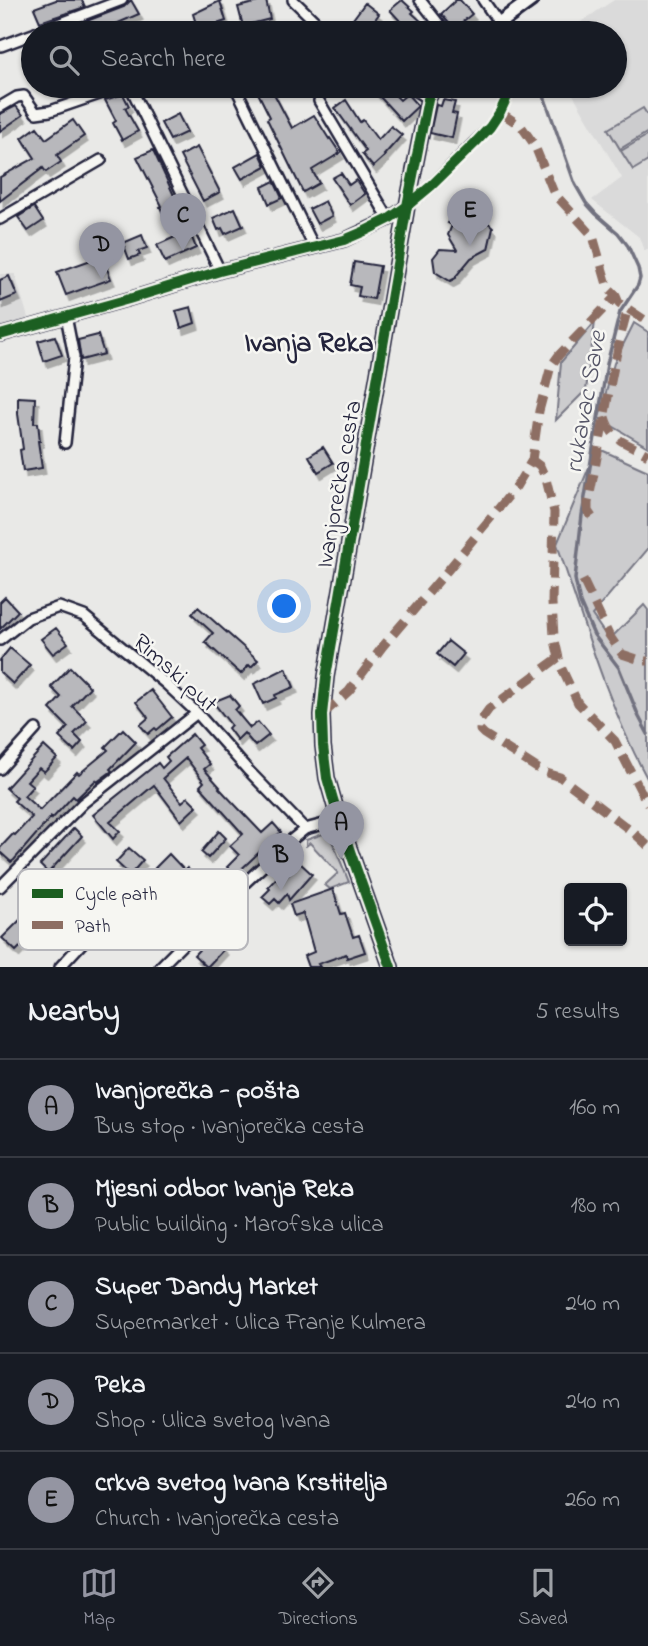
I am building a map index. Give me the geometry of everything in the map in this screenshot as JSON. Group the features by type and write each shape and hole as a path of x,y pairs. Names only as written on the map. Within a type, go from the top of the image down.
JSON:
{"main road":[{"path":"502,21 531,0"},
{"name":"Ivanjorečka cesta","path":"391,967 339,820 327,778 322,715 407,206 428,99"}],"street":[{"path":"68,21 122,0"},
{"path":"293,0 311,21"},
{"path":"420,0 437,21"},
{"path":"484,0 498,21"},
{"path":"1,46 21,39"},
{"path":"0,107 21,96"},
{"path":"25,98 36,113 86,98"},
{"path":"136,98 220,271"},
{"path":"241,98 314,247"},
{"path":"0,335 220,271 344,240 389,219 431,186 490,127 506,98"},
{"path":"319,101 389,219"},
{"path":"0,219 101,160"},
{"path":"65,443 74,357 66,316"},
{"name":"Rimski put","path":"0,640 28,618 59,607 84,616 197,713 305,829"},
{"path":"0,887 83,803 197,713"},
{"path":"0,769 36,729"},
{"path":"248,880 305,829 339,820"},
{"path":"60,967 76,950"},
{"path":"160,967 177,950"}],"shaded area":[{"path":"614,0 648,0 648,249 644,251 639,237 592,200 622,178 575,98 627,98 627,21 582,21"},
{"path":"643,108 648,116 648,132 620,149 608,129"},
{"path":"648,135 648,161 633,170 621,151"},
{"path":"0,274 15,274 29,321 0,329"},
{"path":"595,322 586,390 556,420 561,362"},
{"path":"634,323 648,332 648,447 599,418 614,363"},
{"path":"597,448 648,471 648,549 592,615 609,640 644,605 648,610 648,780 609,694 557,544"},
{"path":"323,834 331,838 349,882 330,889 325,885 338,873 310,843 306,846 306,840"}],"building":[{"path":"56,0 82,0 85,7 43,21 40,21 34,8"},
{"path":"131,0 139,14 123,21 87,21 124,7"},
{"path":"266,0 270,19 242,21 238,7"},
{"path":"402,0 421,21 400,21 390,10"},
{"path":"456,0 460,0 472,14 464,21 447,21 441,14"},
{"path":"220,1 226,21 195,21 193,14"},
{"path":"365,3 379,14 374,21 353,19"},
{"path":"125,98 129,106 125,108 138,131 122,140 105,100"},
{"path":"260,98 276,98 292,128 314,115 340,153 312,170 319,183 303,192 267,119 270,117"},
{"path":"381,98 411,98 418,106 402,121"},
{"path":"346,100 360,122 363,120 378,140 391,126 402,135 373,167 362,154 366,151 335,108"},
{"path":"443,100 455,102 452,113 457,114 452,138 430,133 436,105 441,106"},
{"path":"16,106 23,115 0,131 0,114"},
{"path":"178,114 187,132 170,140 161,123"},
{"path":"73,120 84,136 57,155 61,162 46,172 43,168 0,201 0,177 35,158 22,138 37,127 46,139"},
{"path":"197,147 220,192 203,201 180,156"},
{"path":"153,150 183,215 168,224 160,207 162,206 137,157"},
{"path":"260,153 266,166 242,179 235,167"},
{"path":"341,173 349,185 356,180 365,194 350,205 332,178"},
{"path":"274,181 282,198 269,204 262,187"},
{"path":"325,201 332,216 317,224 309,209"},
{"path":"34,207 43,221 28,231 18,217"},
{"path":"235,208 243,226 225,234 222,228 218,230 213,218"},
{"path":"454,213 471,216 478,214 493,227 488,249 471,258 456,278 450,281 435,272 433,258 440,249 457,250 448,235 452,225 448,223"},
{"path":"188,228 196,248 165,262 157,245"},
{"path":"142,235 147,248 138,251 140,255 129,259 123,243"},
{"path":"102,256 111,279 66,295 57,272"},
{"path":"354,262 380,266 374,299 358,296 360,287 350,285"},
{"path":"9,276 17,295 0,302 0,280"},
{"path":"191,307 195,323 181,328 176,311"},
{"path":"98,335 104,354 81,360 78,340"},
{"path":"55,336 62,355 44,361 38,341"},
{"path":"18,397 35,398 34,423 38,423 42,468 23,471"},
{"path":"323,447 333,463 318,472 309,456"},
{"path":"5,597 18,611 0,629 0,602"},
{"path":"198,607 258,660 251,667 249,665 241,674 205,642 213,633 192,614"},
{"path":"56,628 68,643 53,654 41,639"},
{"path":"448,641 464,654 453,667 437,654"},
{"path":"10,648 30,665 13,684 0,672 0,660"},
{"path":"70,667 90,687 72,706 87,721 74,734 82,742 74,751 59,737 68,727 50,709 61,697 51,687"},
{"path":"286,668 294,687 275,695 276,698 263,704 254,684"},
{"path":"151,690 172,717 148,734 140,725 148,718 136,702"},
{"path":"230,695 239,706 235,710 250,728 258,722 269,735 255,746 244,733 237,740 228,728 231,725 213,702"},
{"path":"123,729 136,742 110,769 112,771 97,782 96,780 76,799 73,796 14,860 11,862 0,852 0,848 32,817 14,801 17,798 6,788 44,746 57,758 44,772 39,768 27,781 33,786 24,796 40,810 77,772 79,774 108,750 105,747"},
{"path":"192,734 201,745 197,748 210,764 204,769 219,788 262,833 273,823 281,832 241,869 229,869 227,867 239,855 230,846 243,834 200,786 204,782 186,758 163,778 182,802 188,797 197,806 181,821 154,785 110,822 120,831 113,839 93,815 158,763 162,768 169,761 166,757"},
{"path":"74,828 82,836 52,869 44,869 40,865"},
{"path":"219,831 226,838 208,858 201,852"},
{"path":"129,848 143,860 135,869 124,869 116,862"},
{"path":"169,854 183,869 156,869"},
{"path":"299,862 312,874 289,900 287,894 279,903 275,899 270,904 262,897 270,889 268,887 284,870 288,874"},
{"path":"333,889 341,914 345,913 353,937 359,935 365,952 347,958 346,954 318,964 320,967 308,967 304,956 314,952 303,913 294,916 290,904"},
{"path":"18,922 16,951 2,938"},
{"path":"199,950 223,950 207,967 194,955"}],"waterway":[{"name":"rukavac Save","path":"545,98 575,184 586,203 628,246 640,278 620,312 607,364 582,515 575,579 580,603 594,635 619,668 648,734"}],"marked path":[{"path":"500,112 521,126 534,144 554,193 593,236 608,288 619,303 648,322"},
{"path":"322,715 349,691 383,646 516,487 532,460 539,411 551,366 616,296"},
{"path":"592,517 588,511 588,503 628,308"},
{"path":"605,417 617,437 648,455"},
{"path":"532,460 540,466 546,479 554,512 552,603 554,636 561,667 578,703 615,741 648,805"},
{"path":"583,580 609,635 622,654 648,661"},
{"path":"558,658 489,709 481,720 480,730 543,772 560,777 648,846"}],"cycle path":[{"path":"391,967 339,820 327,778 322,715 326,677 407,206 428,98"},
{"path":"0,335 220,271 344,240 365,231 389,219 431,186 490,127 506,98"}],"place":[{"name":"crkva svetog Ivana Krstitelja","path":"470,246"},
{"name":"Super Dandy Market","path":"183,251"},
{"name":"Peka","path":"102,280"},
{"name":"Ivanjorečka - pošta","path":"341,859"},
{"name":"Mjesni odbor Ivanja Reka","path":"281,891"}],"district":[{"name":"Ivanja Reka","path":"309,341"}]}
